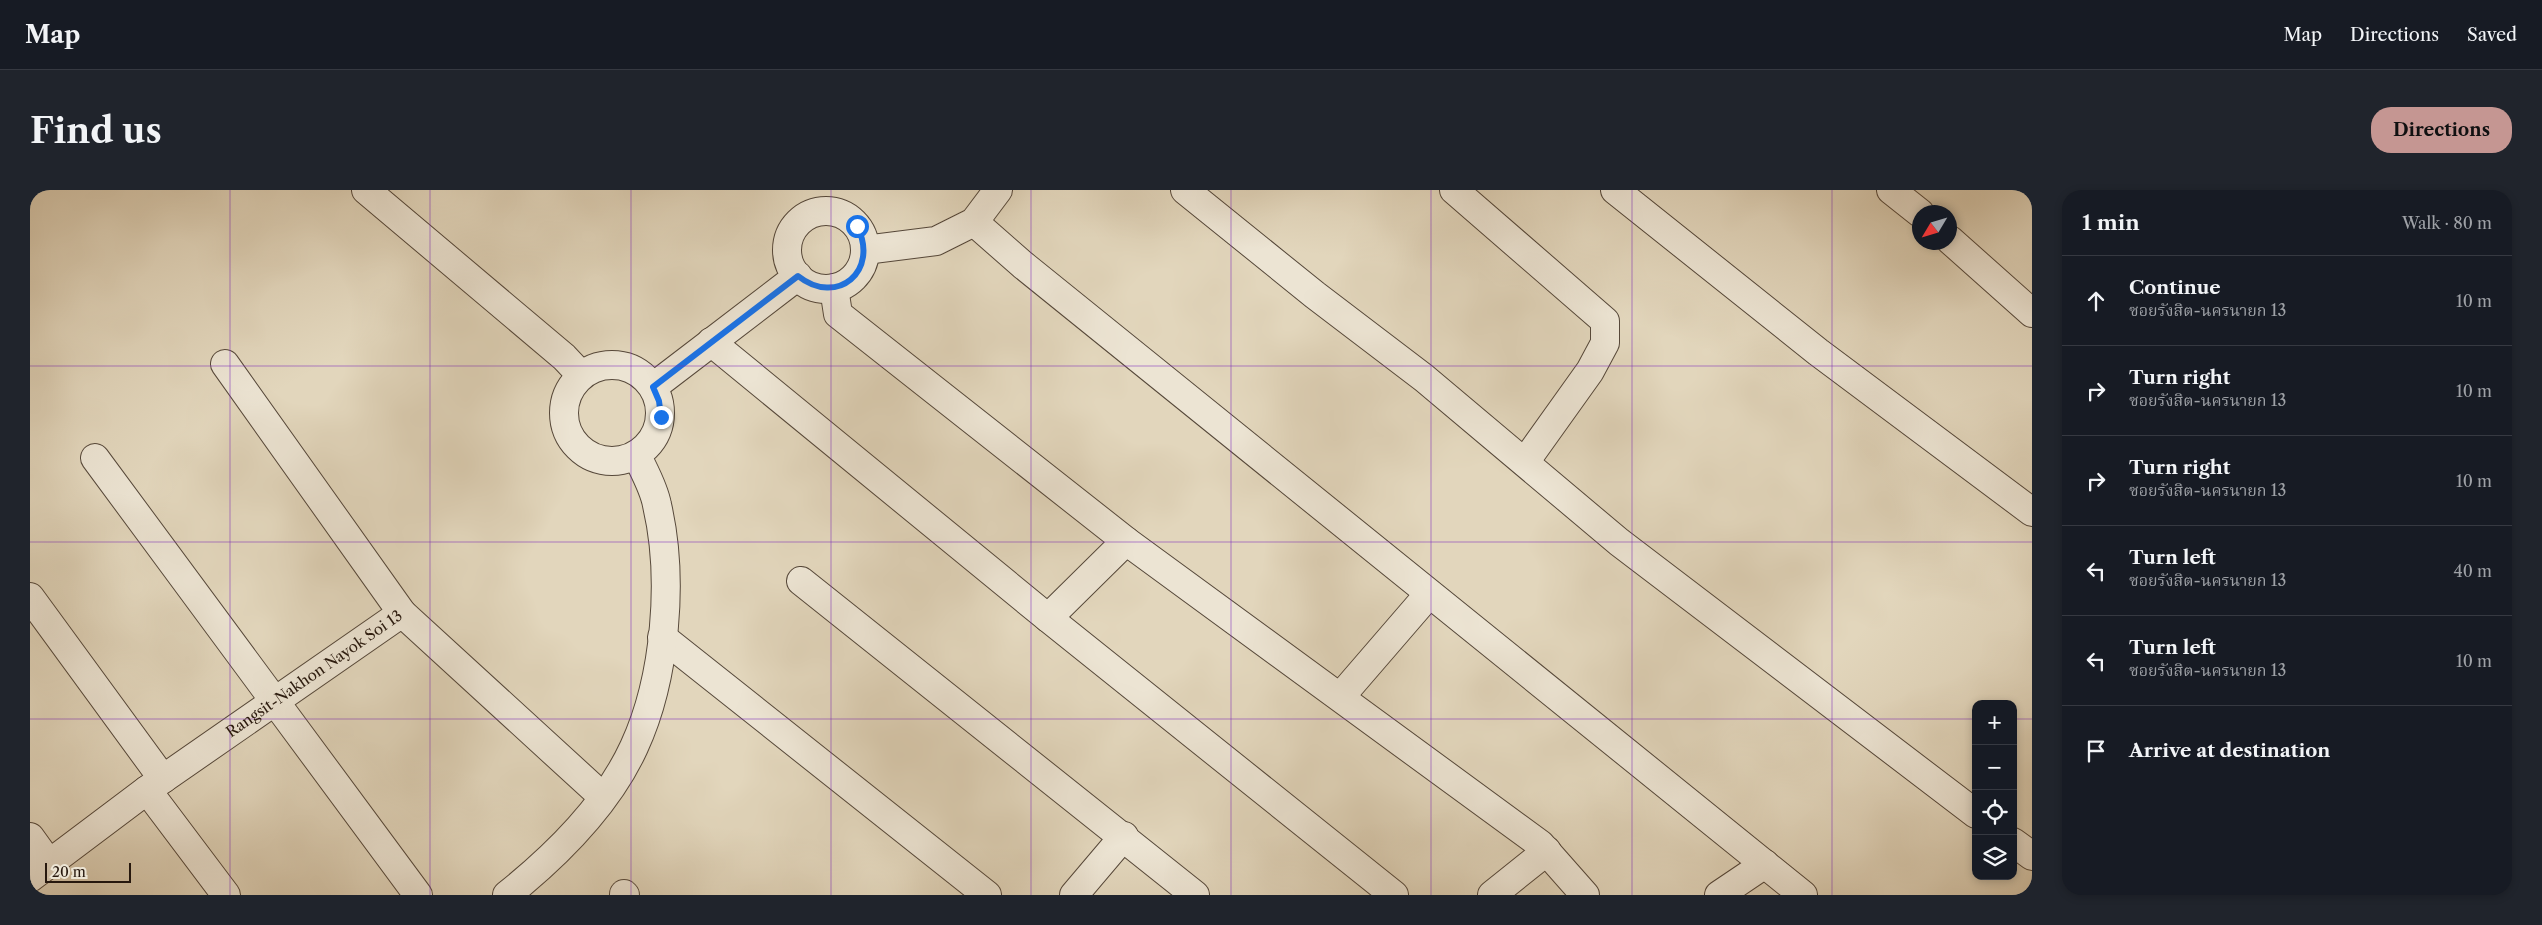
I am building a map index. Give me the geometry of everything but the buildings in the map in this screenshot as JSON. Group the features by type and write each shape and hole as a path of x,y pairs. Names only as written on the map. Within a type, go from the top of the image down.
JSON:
{"street":[{"path":"366,190 564,357 581,376"},
{"path":"865,250 936,241 974,222 998,190"},
{"path":"1185,190 1315,295 1424,378 1619,542 1972,811"},
{"path":"1454,190 1605,321 1605,343 1590,370 1524,462"},
{"path":"1616,190 1818,352 2032,512"},
{"path":"1892,190 1912,206"},
{"path":"825,210 838,212 849,218 857,226 863,238 865,250 863,262 857,274 847,283 834,288 821,288 808,285 798,276 788,259 788,239 794,227 803,218 814,212 825,210"},
{"path":"974,222 1031,271 1803,895"},
{"path":"1957,246 2032,313"},
{"path":"653,387 798,276"},
{"path":"834,288 838,314 1126,541 1341,696 1547,850 1585,895"},
{"path":"711,342 1048,618 1394,895"},
{"path":"225,364 402,613"},
{"path":"611,365 628,367 642,375 653,387 659,401 661,417 657,433 649,446 637,456 622,462 606,462 591,457 578,448 568,435 564,419 564,403 570,388 581,376 595,368 611,365"},
{"path":"506,895 561,848 603,797 634,747 647,711 662,637 667,598 657,503 637,456"},
{"path":"95,458 418,895"},
{"path":"1048,618 1126,541"},
{"path":"801,581 1124,836 1195,895"},
{"path":"1341,696 1429,594"},
{"path":"30,597 226,895"},
{"name":"Rangsit-Nakhon Nayok Soi 13","path":"39,870 155,785 402,613 603,797"},
{"path":"662,637 987,895"},
{"path":"1074,895 1124,836"},
{"path":"30,837 39,870"},
{"path":"2017,845 2032,856"},
{"path":"1492,895 1547,850"},
{"path":"1719,895 1765,864"}],"route":[{"path":"661,417 659,401 653,387 798,276 808,285 834,288 847,283 857,274 863,262 865,250 863,238 857,226"}]}
